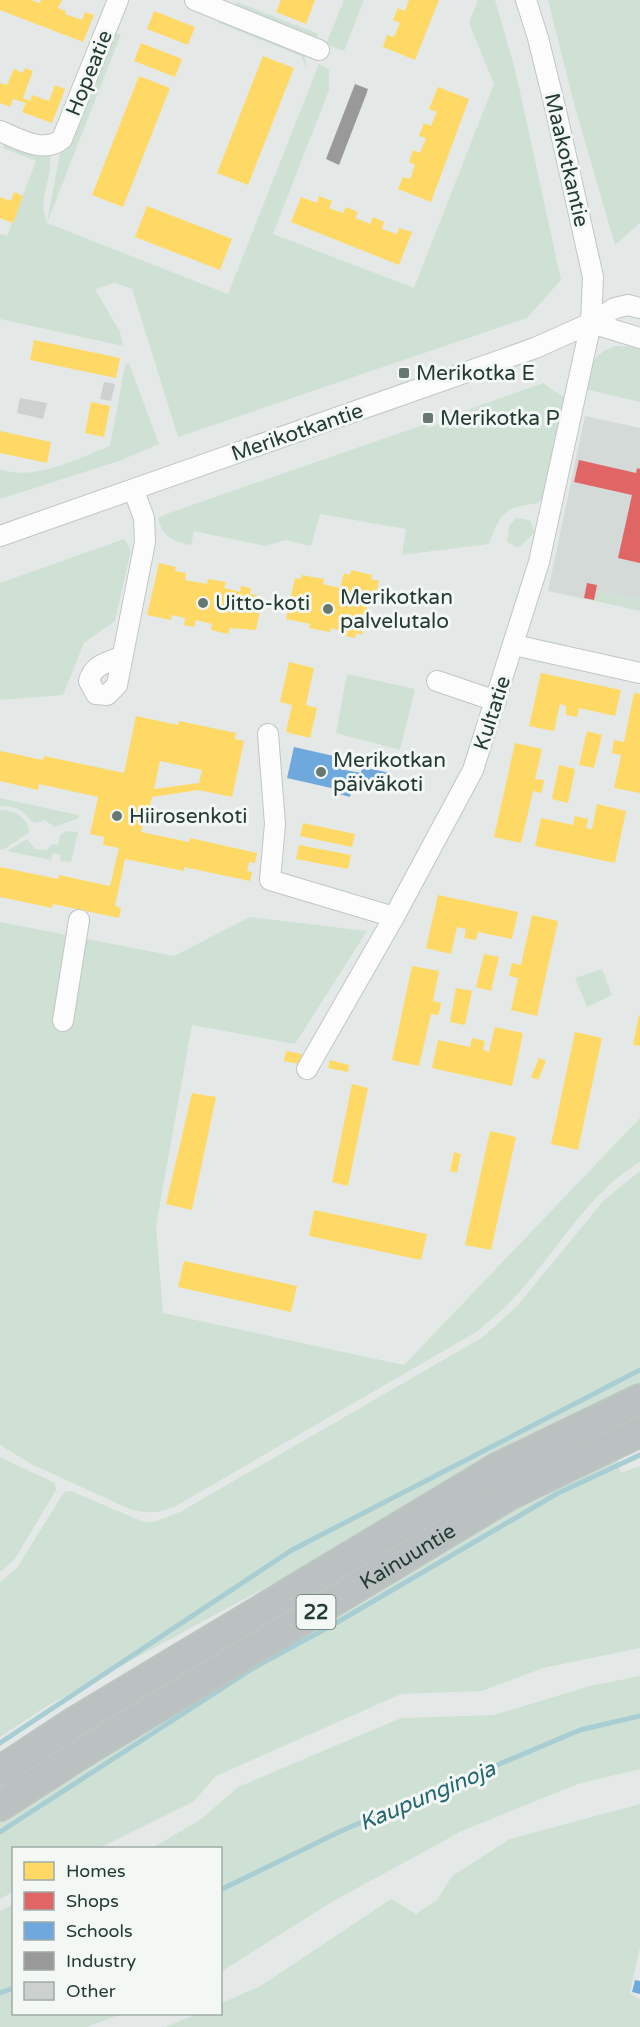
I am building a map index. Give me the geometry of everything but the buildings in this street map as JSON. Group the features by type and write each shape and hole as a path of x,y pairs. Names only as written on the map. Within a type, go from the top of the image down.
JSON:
{"highway":[{"name":"Kainuuntie","path":"0,1771 71,1724 497,1468 640,1399"},
{"name":"Kainuuntie","path":"0,1806 87,1750 512,1494 640,1432"}],"street":[{"name":"Hopeatie","path":"0,131 33,144 56,144 67,130 118,0"},
{"path":"195,0 320,50"},
{"name":"Maakotkantie","path":"526,0 554,102 593,277 591,323"},
{"name":"Merikotkantie","path":"0,536 134,491 535,348 591,323 615,308 628,305 640,308"},
{"path":"591,323 640,338"},
{"name":"Kultatie","path":"307,1069 394,917 473,770 539,561 591,323"},
{"path":"121,657 145,542 144,518 134,491"},
{"path":"514,645 640,673"},
{"path":"437,681 496,700"},
{"path":"268,734 275,824 270,880 394,917"},
{"path":"63,1021 80,920"}],"shaded area":[{"path":"585,416 640,428 640,600 598,591 595,601 548,591"}],"green space":[{"path":"344,0 364,0 344,51 326,44"},
{"path":"478,0 495,0 515,69 561,280 527,318 178,437 132,289 115,283 95,289 120,332 123,346 0,319 0,234 7,236 36,161 3,148 6,141 50,155 44,197 44,214 47,222 60,154 72,134 112,34 121,34 47,223 228,294 319,64 329,70 329,90 273,234 414,288 494,84 469,23"},
{"path":"548,0 640,0 640,223 615,245 576,111"},
{"path":"237,2 319,34 316,38 235,6"},
{"path":"221,20 304,53 307,69 301,56 219,23"},
{"path":"615,346 640,347 640,402 585,389 588,373 596,357"},
{"path":"129,363 159,444 119,461 0,499 0,469 27,473 41,471 110,446 125,365"},
{"path":"543,383 565,398 546,493 538,503 517,507 505,513 489,544 402,555 406,529 320,514 311,546 285,540 265,546 194,531 191,545 169,537 160,524 158,518 169,513 426,424 428,428 440,423 439,420"},
{"path":"516,518 530,520 535,532 521,546 516,547 507,542 509,526"},
{"path":"124,539 131,550 115,621 84,643 63,695 0,700 0,583"},
{"path":"597,591 640,600 640,611 595,601"},
{"path":"347,674 415,689 400,750 336,733"},
{"path":"0,798 78,815 79,818 55,827 44,820 37,823 31,821 18,809 0,806"},
{"path":"0,810 20,815 30,832 3,850 0,849"},
{"path":"67,831 78,832 71,862 60,861 61,855 53,853 51,860 7,851 27,839 35,849 47,850 52,844 58,845 60,835"},
{"path":"250,917 367,931 295,1044 192,1025 156,1226 163,1313 404,1365 640,1118 640,1162 603,1191 512,1300 478,1331 176,1506 155,1512 132,1510 31,1464 0,1445 0,922 174,956"},
{"path":"602,969 612,995 587,1007 575,978"},
{"path":"640,1171 640,1385 47,1706 0,1737 0,1582 17,1568 64,1492 71,1491 144,1522 154,1522 180,1512 483,1337 518,1305 604,1200"},
{"path":"615,1453 621,1473 640,1466 640,1648 543,1668 482,1691 401,1694 216,1776 193,1802 101,1847 12,1847 12,1893 0,1899 0,1814 460,1532"},
{"path":"0,1457 55,1483 56,1490 15,1559 0,1572"},
{"path":"640,1676 640,1769 578,1784 462,1831 330,1903 222,1971 222,1847 154,1847 200,1820 238,1787 401,1718 494,1715 590,1686"},
{"path":"640,1804 640,1947 630,1993 640,1999 640,2027 165,2027 195,2015 222,2015 222,2003 259,1987 391,1899 416,1914 437,1900 452,1876 510,1839"},
{"path":"12,1905 12,2015 118,2015 87,2027 0,2027 0,1911"}],"waterway":[{"path":"0,1743 292,1550 640,1370"},
{"path":"0,1832 255,1667 336,1623 558,1493 640,1455"},
{"name":"Kaupunginoja","path":"222,1889 341,1831 580,1730 640,1716"},
{"name":"Kaupunginoja","path":"0,1993 12,1989"}],"place":[{"name":"Merikotka E","path":"404,373"},
{"name":"Merikotka P","path":"428,418"},
{"name":"Uitto-koti","path":"203,603"},
{"name":"Merikotkan palvelutalo","path":"328,609"},
{"name":"Merikotkan päiväkoti","path":"321,772"},
{"name":"Hiirosenkoti","path":"117,816"}]}
